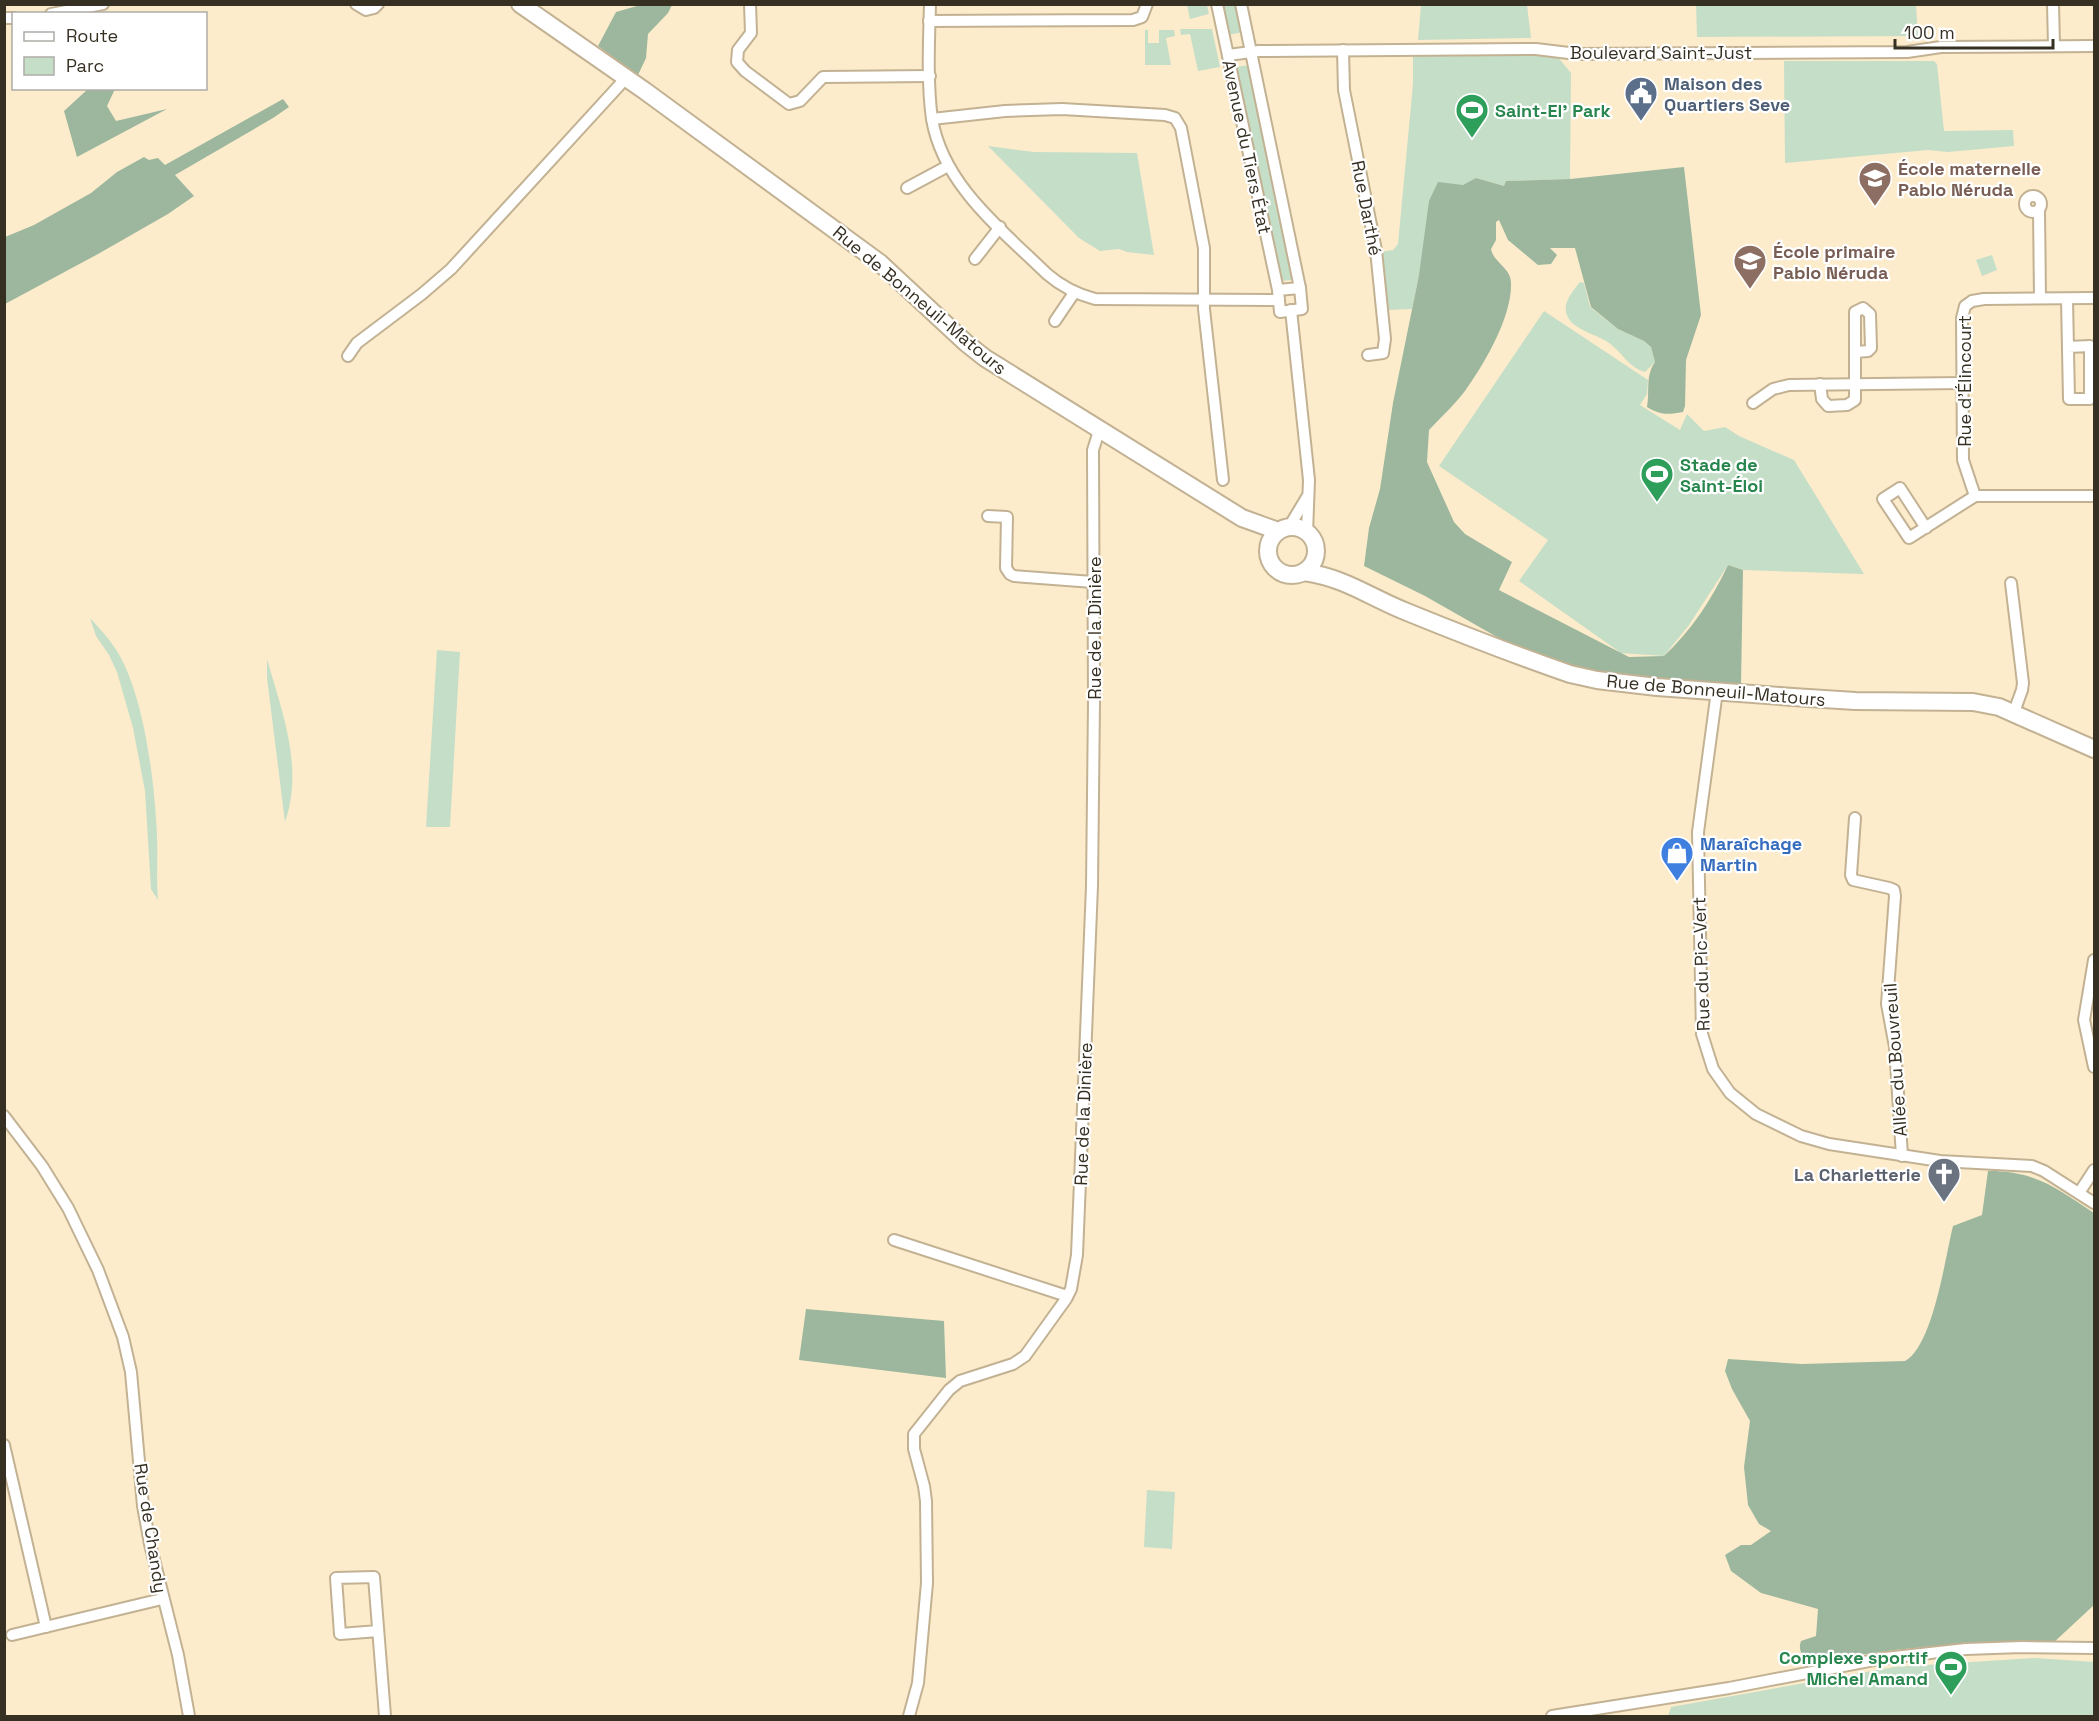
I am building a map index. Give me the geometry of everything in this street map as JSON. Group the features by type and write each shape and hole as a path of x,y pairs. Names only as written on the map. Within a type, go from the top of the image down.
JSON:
{"main road":[{"name":"Rue de Bonneuil-Matours","path":"520,4 626,78 880,263 985,358 1242,518 1284,529"},
{"name":"Rue de Bonneuil-Matours","path":"1242,518 1268,550"},
{"path":"1299,528 1307,533 1315,544 1316,555 1312,565 1304,572 1291,576 1280,572 1270,561 1268,550 1270,540 1284,529 1299,528"},
{"name":"Rue de Bonneuil-Matours","path":"1316,555 1348,583"},
{"name":"Rue de Bonneuil-Matours","path":"1304,572 1324,575 1348,583 1405,611 1570,674 1597,680 1717,691 1855,701 1959,701 1999,706 2094,749"}],"street":[{"path":"61,12 103,4"},
{"path":"356,4 366,10 378,4"},
{"path":"750,4 751,33 738,50 737,62 745,71 789,104 800,101 823,77 930,76"},
{"path":"930,4 930,76 933,119 948,166 963,189 1047,274 1074,293 1109,300 1205,300 1278,295 1300,288 1302,309 1280,312 1278,295"},
{"path":"929,21 1133,20 1142,17 1147,4"},
{"name":"Avenue du Tiers État","path":"1218,4 1278,295"},
{"name":"Avenue du Tiers État","path":"1241,4 1300,288"},
{"path":"2053,4 2054,46"},
{"name":"Boulevard Saint-Just","path":"1228,55 1250,51 1536,49 1576,54 1907,52 1941,47 2094,46"},
{"name":"Rue Darthé","path":"1343,50 1344,90 1376,250 1385,339 1383,353 1368,355"},
{"path":"348,356 357,343 451,269 626,78"},
{"path":"933,119 1005,111 1062,109 1165,115 1175,118 1181,128 1204,252 1205,300 1222,480"},
{"path":"907,188 948,166"},
{"path":"2039,210 2040,298"},
{"path":"975,259 1000,226"},
{"path":"1054,321 1074,293"},
{"name":"Rue d'Élincourt","path":"1975,496 1964,460 1962,318 1965,306 1972,301 1984,299 2094,298"},
{"path":"2067,299 2069,399 2091,399 2090,346 2068,347"},
{"path":"1291,310 1310,480 1307,533"},
{"path":"1820,384 1822,399 1826,404 1847,405 1855,400 1856,352"},
{"path":"1753,403 1781,386 1963,383"},
{"name":"Rue de la Dinière","path":"909,1716 918,1683 927,1582 926,1501 914,1449 914,1434 949,1390 960,1381 1013,1364 1025,1356 1071,1289 1077,1256 1092,886 1093,450 1099,430"},
{"path":"1926,528 1900,488 1883,499 1909,538 1926,528 1975,496 2094,496"},
{"path":"1284,529 1309,494"},
{"path":"988,516 1007,517 1006,568 1010,574 1094,582"},
{"path":"2011,583 2023,683 2014,712"},
{"name":"Rue du Pic-Vert","path":"1717,691 1698,832 1701,1025 1710,1061 1719,1078 1733,1096 1756,1114 1814,1141 1940,1161 2032,1166 2044,1171 2094,1203"},
{"name":"Allée du Bouvreuil","path":"1855,818 1851,875 1853,880 1889,888 1893,890 1894,896 1887,1004 1895,1047 1902,1156"},
{"path":"2094,960 2084,1020 2094,1067"},
{"name":"Rue de Chandy","path":"4,1116 53,1182 85,1239 123,1337 131,1372 143,1506 162,1599 178,1655 189,1716"},
{"path":"2079,1193 2094,1170"},
{"path":"894,1240 1067,1296"},
{"path":"4,1445 46,1627"},
{"path":"378,1630 340,1634 336,1578 374,1577 385,1716"},
{"path":"12,1635 162,1599"},
{"path":"1552,1716 1729,1688 1885,1658 1966,1649 2094,1648"}],"green space":[{"path":"644,4 672,5 668,13 648,34 646,58 638,75 598,46 616,12"},
{"path":"1187,5 1207,5 1209,14 1190,19"},
{"path":"1222,5 1237,5 1243,32 1228,35"},
{"path":"1421,5 1527,5 1531,38 1418,40"},
{"path":"1696,5 1916,5 1918,36 1697,37"},
{"path":"1180,29 1212,29 1220,67 1198,71 1190,34 1181,35"},
{"path":"1145,30 1148,30 1148,43 1159,43 1159,30 1174,30 1175,36 1166,38 1171,65 1145,65"},
{"path":"1534,53 1557,56 1571,73 1570,179 1506,181 1504,186 1476,178 1419,275 1412,309 1387,310 1380,252 1393,250 1398,244 1413,84 1413,55"},
{"path":"1784,61 1934,61 1937,64 1944,131 2013,130 2014,146 1948,152 1928,150 1785,163"},
{"path":"1250,65 1294,278 1292,280 1280,281 1235,67"},
{"path":"87,90 115,90 107,106 116,121 167,109 77,157 64,111"},
{"path":"283,99 289,107 175,175 194,196 168,214 98,254 5,304 5,237 34,225 91,193 117,172 144,157 149,160 158,158 165,165"},
{"path":"988,146 1034,152 1137,153 1154,255 1119,249 1100,251 1079,238"},
{"path":"1684,167 1701,315 1686,360 1683,412 1664,414 1647,407 1649,378 1655,362 1651,347 1644,341 1618,329 1591,307 1575,248 1550,248 1557,255 1551,264 1538,265 1508,240 1499,220 1496,222 1496,240 1491,249 1510,278 1507,309 1497,336 1476,374 1460,397 1429,430 1427,462 1454,522 1465,534 1512,562 1499,590 1629,657 1664,656 1700,614 1728,565 1743,570 1741,684 1623,677 1558,663 1518,649 1425,596 1364,566 1369,528 1380,489 1393,403 1419,275 1429,201 1438,182 1463,185 1476,178 1504,186 1506,181 1570,179"},
{"path":"1992,255 1997,270 1982,276 1976,260"},
{"path":"1580,282 1584,283 1590,307 1618,329 1644,341 1651,347 1655,362 1645,372 1634,367 1609,343 1579,328 1570,320 1566,311 1567,302"},
{"name":"Stade de Saint-Éloi","path":"1544,311 1648,380 1647,394 1640,405 1680,430 1687,414 1704,431 1725,427 1739,436 1794,460 1864,574 1743,570 1728,565 1689,625 1664,656 1621,653 1519,581 1548,540 1439,466"},
{"path":"90,618 111,642 121,658 129,676 142,721 154,793 158,900 151,889 145,791 133,728 117,672 96,636"},
{"path":"437,650 460,652 450,827 426,827"},
{"path":"267,659 284,719 292,760 290,801 285,822 267,678"},
{"path":"1988,1171 2019,1174 2033,1178 2056,1189 2094,1213 2094,1605 2052,1644 1955,1644 1810,1661 1802,1654 1800,1645 1801,1641 1816,1636 1818,1609 1761,1593 1731,1571 1725,1555 1741,1545 1751,1545 1771,1531 1759,1524 1748,1505 1744,1467 1750,1421 1725,1371 1728,1359 1802,1364 1905,1361 1915,1352 1930,1320 1942,1279 1953,1226 1982,1215"},
{"path":"806,1309 944,1321 946,1378 799,1360"},
{"path":"1147,1490 1175,1492 1172,1549 1144,1547"},
{"name":"Complexe sportif Michel Amand","path":"2035,1658 2094,1662 2094,1716 1668,1716 1671,1707 1894,1667"}],"place":[{"name":"Maison des Quartiers Seve","path":"1641,122"},
{"name":"Saint-El' Park","path":"1472,139"},
{"name":"École maternelle Pablo Néruda","path":"1875,207"},
{"name":"École primaire Pablo Néruda","path":"1750,290"},
{"name":"Stade de Saint-Éloi","path":"1657,503"},
{"name":"Maraîchage Martin","path":"1677,882"},
{"name":"La Charletterie","path":"1944,1203"},
{"name":"Complexe sportif Michel Amand","path":"1951,1696"}]}
